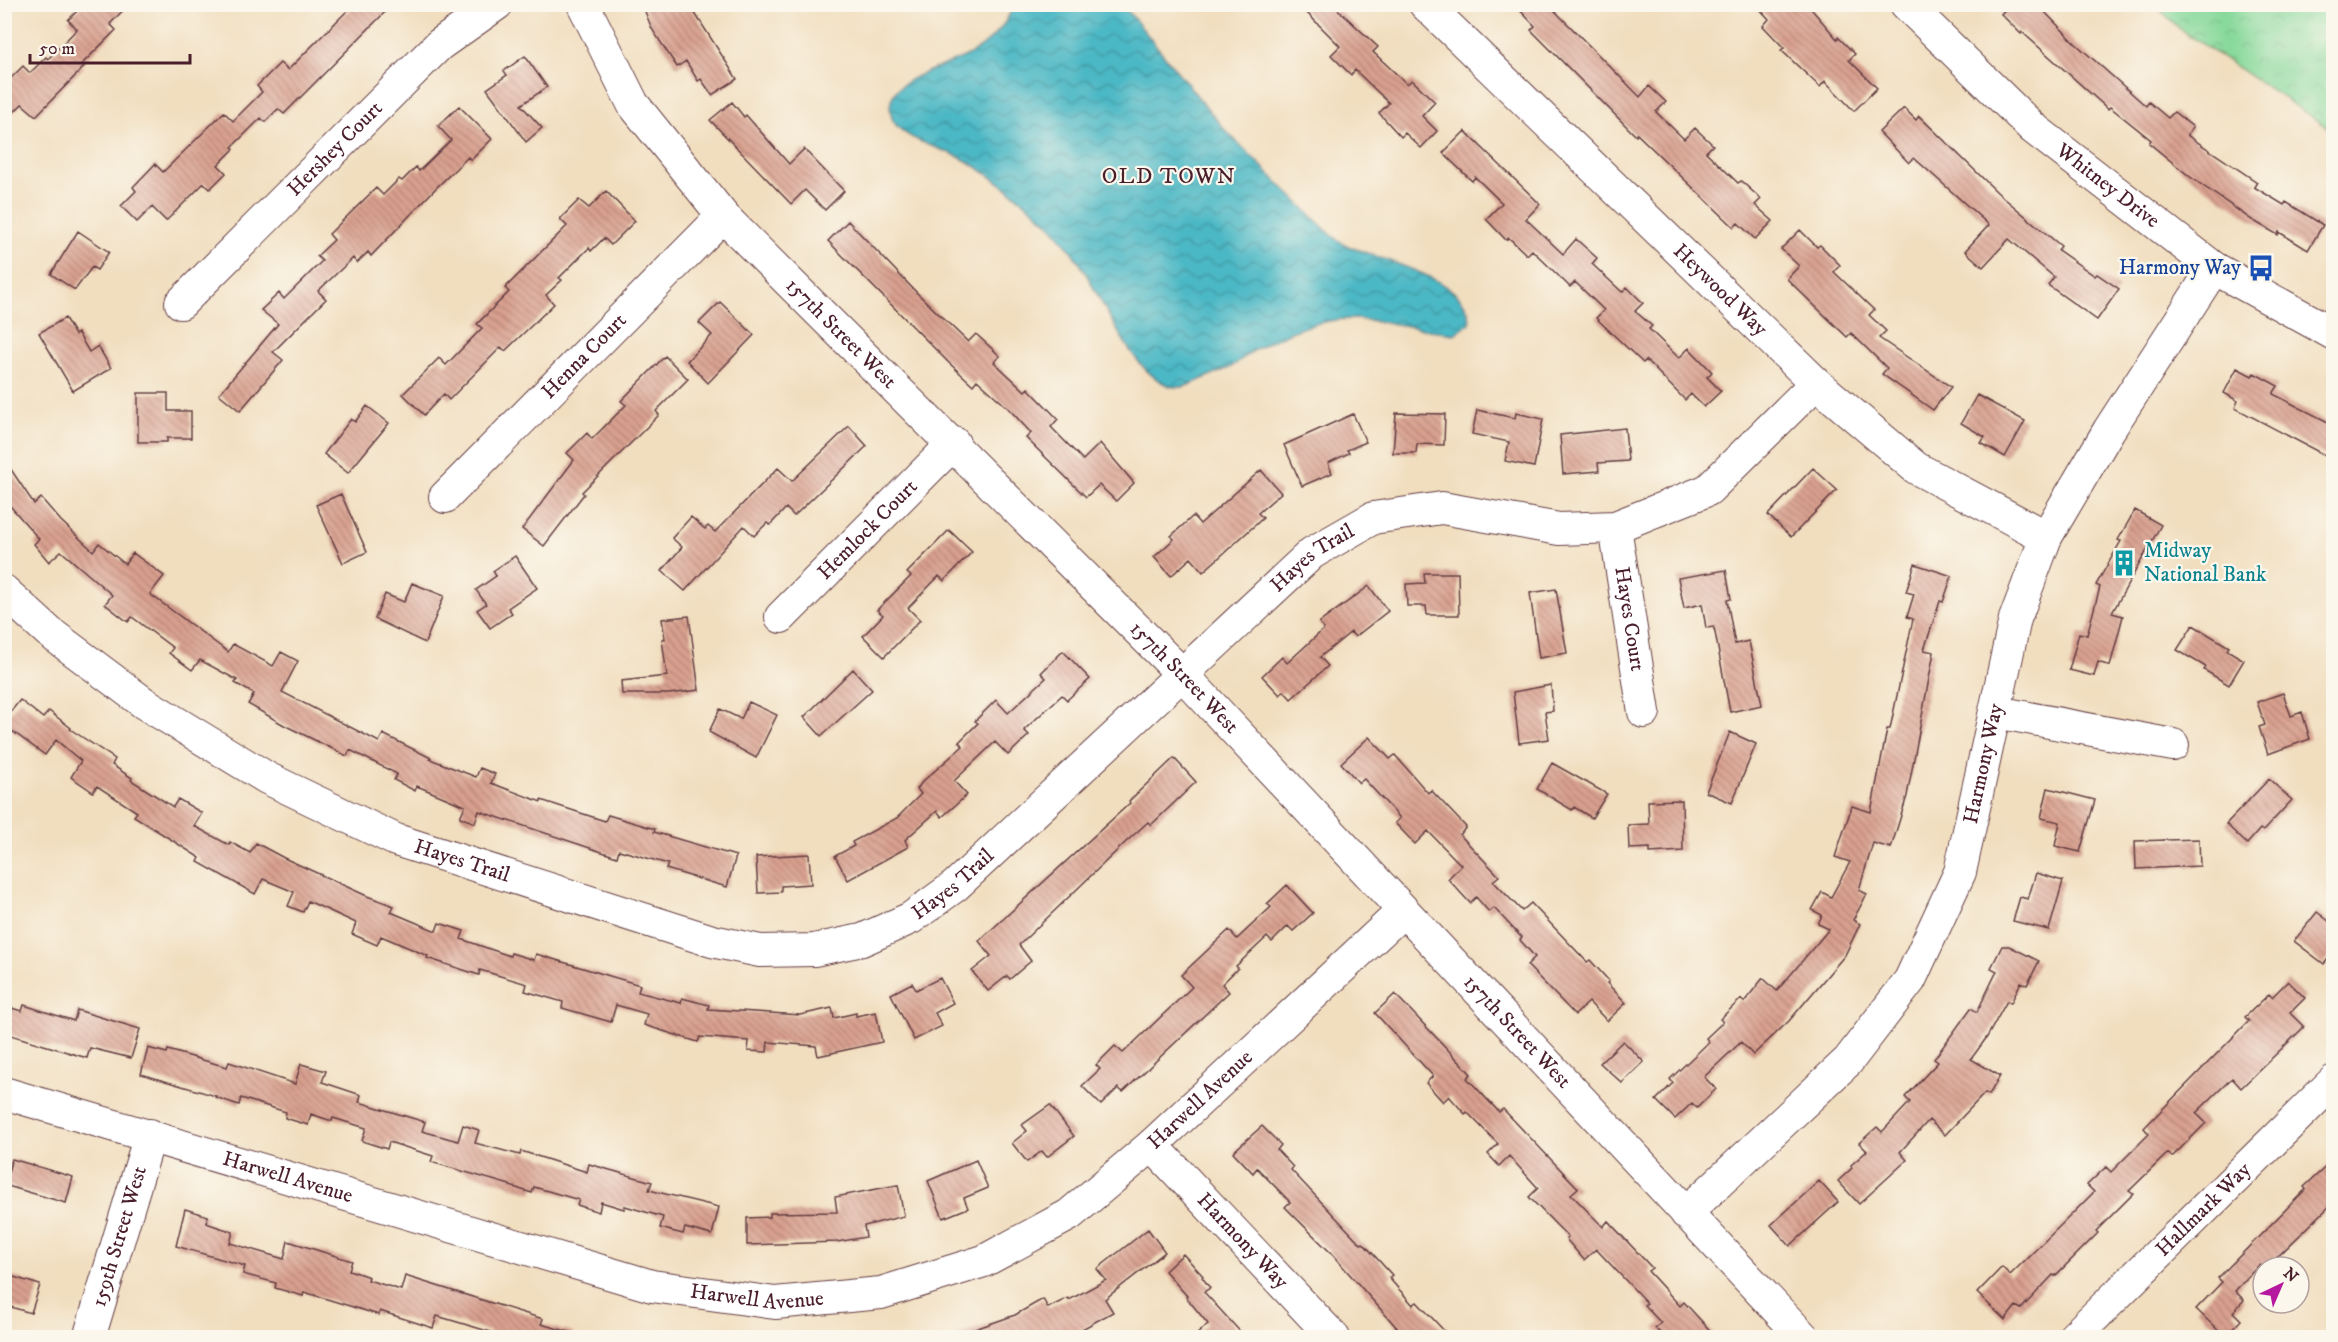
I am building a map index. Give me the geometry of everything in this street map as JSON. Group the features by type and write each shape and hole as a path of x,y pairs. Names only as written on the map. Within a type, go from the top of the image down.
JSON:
{"street":[{"name":"Hershey Court","path":"180,303 439,45 497,4"},
{"name":"157th Street West","path":"583,4 633,104 723,216 954,443 1182,674 1804,1338"},
{"name":"Heywood Way","path":"1425,4 1816,383 1916,468 2046,537"},
{"name":"Whitney Drive","path":"1906,4 2033,128 2214,268 2334,334"},
{"name":"Henna Court","path":"445,497 723,216"},
{"name":"Harmony Way","path":"1686,1213 1848,1061 1910,980 1960,872 2015,619 2046,537 2109,430 2214,268"},
{"name":"Hayes Trail","path":"4,591 49,632 144,703 267,778 396,840 712,941 759,951 814,950 862,940 911,918 955,886 1312,553 1373,518 1442,508 1559,529 1615,528 1708,490 1816,383"},
{"name":"Hemlock Court","path":"781,617 954,443"},
{"name":"Hayes Court","path":"1615,528 1644,712"},
{"path":"1996,712 2173,745"},
{"name":"Harwell Avenue","path":"4,1093 652,1286 776,1303 881,1293 984,1262 1069,1215 1152,1145 1403,910"},
{"name":"Hallmark Way","path":"2073,1338 2334,1081"},
{"name":"159th Street West","path":"88,1338 150,1135"},
{"name":"Harmony Way","path":"1152,1145 1334,1338"}],"green space":[{"path":"2155,5 2333,5 2333,131 2181,30"}],"water":[{"path":"1014,5 1123,5 1225,130 1326,230 1344,244 1419,272 1439,282 1455,293 1466,307 1470,323 1454,334 1364,320 1325,322 1276,339 1253,351 1231,367 1185,386 1165,384 1150,373 1135,357 1121,337 1079,262 1048,223 1019,197 987,174 957,156 920,142 897,126 892,118 891,101 902,85 966,56 982,46 1001,28"}],"building":[{"path":"84,4 129,4 110,24 116,30 36,116 22,104 4,122 4,85 23,66 30,73 46,57 48,59 77,29 68,20"},
{"path":"354,4 393,4 284,114 278,109 265,122 261,118 232,147 234,149 218,165 226,173 210,189 204,183 166,221 152,207 137,222 121,206 136,191 133,187 155,164 163,172 224,112 233,121 262,92 257,86 280,63 288,70"},
{"path":"642,4 689,4 737,79 712,95 701,79 698,81 686,61 677,67 652,29"},
{"path":"1298,4 1332,4 1378,47 1373,52 1407,84 1412,80 1435,102 1422,116 1437,131 1421,148 1405,133 1401,137 1379,113 1389,103 1355,70 1351,75 1331,55 1340,46"},
{"path":"1514,4 1548,4 1640,97 1649,86 1666,102 1656,112 1684,139 1695,128 1713,145 1706,152 1738,183 1741,181 1761,199 1755,205 1773,221 1755,239 1738,223 1734,227 1637,134 1636,136 1531,30 1535,26"},
{"path":"1755,4 1807,4 1837,39 1838,37 1855,54 1849,60 1877,88 1854,111 1825,81 1820,87 1781,50 1784,48 1763,26 1769,19"},
{"path":"2010,4 2037,4 2076,44 2146,106 2149,102 2168,118 2174,112 2193,127 2187,135 2257,182 2254,187 2284,205 2286,202 2323,225 2308,250 2279,232 2278,235 2252,220 2189,176 2149,143 2151,140 2110,107 2108,109 2001,14"},
{"path":"525,56 547,87 521,105 542,128 526,142 487,89 507,75 504,71"},
{"path":"732,102 789,164 804,149 844,191 825,210 805,190 791,204 710,120"},
{"path":"459,106 492,139 471,160 468,157 371,256 368,252 357,263 353,258 318,291 326,299 273,352 283,360 240,411 219,394 278,324 261,310 279,293 284,299 322,261 317,256 334,240 329,234 376,188 383,195 399,179 402,181 416,167 419,171 451,140 438,126"},
{"path":"1904,108 1916,120 1919,116 1998,193 2061,246 2058,250 2095,276 2097,274 2119,289 2097,320 2048,285 2054,277 2009,239 1983,267 1965,251 1989,225 1914,158 1909,163 1879,132"},
{"path":"1465,131 1540,204 1526,219 1563,254 1576,239 1597,258 1592,264 1622,292 1627,287 1643,303 1635,311 1652,326 1649,329 1679,358 1689,348 1712,372 1707,377 1721,391 1704,407 1691,394 1685,400 1646,360 1643,363 1596,318 1604,310 1575,282 1570,287 1532,250 1527,255 1509,238 1506,240 1486,219 1502,203 1475,177 1472,181 1443,153"},
{"path":"606,191 635,221 611,245 604,238 591,251 589,248 559,278 562,280 546,295 554,304 505,351 501,347 449,400 444,394 424,415 403,394 439,358 446,365 482,328 477,324 509,292 505,288 567,226 560,219 579,200 589,208"},
{"path":"848,221 968,342 976,334 1000,356 994,362 1025,391 1028,388 1058,419 1051,427 1083,460 1100,443 1134,483 1116,501 1099,485 1086,497 1026,438 1031,433 1008,408 977,380 973,385 949,363 828,241"},
{"path":"1800,230 1817,247 1820,245 1840,265 1834,272 1874,310 1869,315 1886,331 1879,338 1951,387 1933,410 1882,374 1887,368 1851,333 1847,337 1787,279 1799,266 1781,249"},
{"path":"78,231 109,252 97,270 92,267 75,290 51,274"},
{"path":"720,302 754,335 708,383 687,361 712,335 699,323"},
{"path":"65,318 75,335 78,333 89,352 98,346 111,368 73,391 39,333"},
{"path":"665,356 688,379 656,411 659,415 582,492 584,494 544,546 522,529 574,460 567,453 587,433 592,439 626,405 621,401"},
{"path":"2237,368 2252,376 2254,373 2278,386 2273,394 2334,425 2334,460 2235,408 2238,401 2224,393"},
{"path":"138,393 168,393 168,411 191,411 191,438 167,438 167,442 138,442"},
{"path":"1977,395 2025,421 2005,457 1981,443 1985,437 1961,423"},
{"path":"367,406 389,423 348,473 324,454 351,419 355,422"},
{"path":"1477,410 1515,418 1516,413 1543,419 1534,467 1505,461 1509,442 1472,434"},
{"path":"1396,413 1445,414 1444,445 1417,444 1416,453 1393,453"},
{"path":"1353,414 1366,442 1347,450 1349,453 1328,463 1332,473 1302,486 1284,445"},
{"path":"849,426 867,446 794,516 786,508 770,525 767,523 754,536 744,526 685,591 662,571 682,547 672,538 691,517 705,529 708,526 715,532 778,468 792,481"},
{"path":"1625,428 1628,461 1598,463 1599,471 1563,474 1560,435"},
{"path":"4,459 34,504 41,498 61,521 93,551 99,543 125,564 133,553 164,576 150,594 228,652 233,644 273,666 281,652 298,661 282,692 379,742 383,734 430,759 476,777 480,768 495,774 491,783 541,802 541,800 605,821 608,815 655,829 654,832 736,856 727,887 666,869 668,864 619,850 617,857 479,811 475,823 460,817 465,806 417,786 415,791 394,780 397,774 350,750 347,756 284,725 248,704 254,694 235,683 237,680 200,660 192,670 169,653 173,648 132,617 128,622 105,604 112,595 61,551 49,562 34,544 39,539 4,499"},
{"path":"1813,468 1837,490 1791,537 1768,515"},
{"path":"1261,470 1281,493 1258,513 1263,518 1203,572 1191,558 1171,576 1154,557 1174,539 1171,536 1193,516 1200,524"},
{"path":"341,494 367,552 343,563 316,505"},
{"path":"2135,510 2161,525 2112,613 2123,616 2110,666 2098,662 2094,676 2069,670 2079,633 2087,635 2100,587 2096,585 2121,541 2118,540"},
{"path":"949,530 972,552 944,581 939,576 908,608 920,620 884,657 863,636 883,615 877,610 911,576 907,573"},
{"path":"515,556 537,588 508,608 512,613 490,628 477,610 486,604 476,590 496,576 493,571"},
{"path":"1915,564 1952,576 1943,602 1940,601 1924,650 1934,652 1907,796 1891,848 1873,843 1859,890 1867,894 1853,920 1860,924 1845,955 1789,1021 1753,1055 1741,1042 1704,1077 1716,1089 1697,1108 1692,1103 1675,1119 1656,1100 1673,1083 1670,1079 1709,1042 1706,1038 1723,1022 1720,1019 1741,999 1744,1002 1763,978 1777,991 1829,929 1818,924 1822,915 1812,910 1822,892 1831,897 1850,862 1835,857 1852,806 1871,812 1887,729 1890,729 1913,619 1907,617 1914,594 1906,592"},
{"path":"1726,570 1731,599 1727,600 1735,644 1749,641 1762,705 1730,712 1714,627 1706,628 1702,604 1684,608 1678,578"},
{"path":"1424,573 1458,573 1459,615 1427,615 1426,606 1407,606 1406,584 1425,583"},
{"path":"412,583 444,596 425,643 375,619 385,594 404,602"},
{"path":"1369,586 1388,611 1355,637 1351,632 1320,657 1328,666 1291,699 1284,691 1280,695 1262,676 1282,657 1287,663 1324,629 1319,623"},
{"path":"1556,589 1567,653 1539,658 1530,593"},
{"path":"689,616 699,690 669,694 622,694 621,681 667,676 662,619"},
{"path":"2193,625 2229,647 2227,650 2244,660 2229,685 2204,670 2206,667 2177,650"},
{"path":"1063,651 1090,679 1067,700 1062,695 1024,730 1029,735 1008,755 995,742 954,781 967,795 942,817 937,811 905,840 908,847 848,880 835,856 854,846 852,842 897,818 921,794 917,789 922,782 963,746 959,742 978,723 975,721 996,700 1008,713 1046,678 1041,673"},
{"path":"853,669 872,690 821,736 804,717"},
{"path":"1551,685 1553,711 1545,712 1549,739 1519,743 1513,692"},
{"path":"2283,693 2291,716 2302,712 2310,739 2268,754 2259,727 2265,725 2257,702"},
{"path":"20,700 43,718 49,711 70,729 115,759 112,765 132,778 131,780 173,807 178,799 202,813 194,826 229,845 230,842 250,853 256,843 367,896 394,906 391,912 436,931 439,923 464,931 461,939 510,956 511,953 534,960 536,954 640,985 638,992 681,1003 682,998 709,1005 708,1009 800,1015 832,1008 834,1018 856,1013 856,1016 876,1012 882,1042 818,1056 816,1046 768,1042 767,1052 748,1051 749,1041 700,1037 698,1042 644,1025 647,1014 616,1005 611,1022 562,1008 563,1002 525,991 527,984 480,970 479,975 427,958 428,956 381,936 377,945 352,934 356,923 308,901 303,912 288,906 294,892 263,879 255,894 198,862 200,858 134,816 137,812 97,786 93,792 71,777 81,761 56,740 45,755 4,725 4,720"},
{"path":"749,702 777,715 756,758 709,732 720,709 741,719"},
{"path":"1730,732 1756,744 1732,803 1706,792"},
{"path":"1369,737 1390,759 1395,755 1428,793 1431,790 1466,827 1460,835 1499,876 1493,881 1522,911 1531,903 1587,962 1590,960 1609,981 1607,983 1626,1003 1607,1021 1589,1002 1575,1015 1527,965 1535,957 1520,940 1522,938 1494,908 1489,912 1476,897 1470,903 1448,879 1461,865 1428,831 1415,844 1395,823 1400,818 1364,779 1359,783 1341,763"},
{"path":"1174,758 1196,782 1151,825 1148,822 1127,841 1019,945 1031,961 1010,979 1007,976 988,991 972,971 991,956 979,941 1130,803 1129,801"},
{"path":"1552,763 1607,794 1592,818 1574,807 1572,810 1537,789"},
{"path":"2269,779 2292,800 2263,831 2260,829 2247,844 2226,824"},
{"path":"2048,788 2095,800 2080,852 2055,846 2060,822 2041,818"},
{"path":"1682,800 1683,851 1650,853 1650,848 1629,849 1628,825 1649,824 1648,801"},
{"path":"2199,839 2200,866 2136,869 2135,841"},
{"path":"809,854 811,884 781,886 781,892 758,893 756,857"},
{"path":"2036,873 2063,881 2049,930 2013,921 2020,897 2028,899"},
{"path":"1287,885 1313,913 1293,931 1288,926 1272,942 1267,937 1236,966 1238,968 1222,984 1229,992 1123,1092 1118,1088 1101,1105 1082,1086 1100,1069 1096,1065 1115,1046 1123,1053 1192,987 1181,975 1229,930 1237,939 1271,907 1267,904"},
{"path":"2317,912 2334,925 2334,952 2324,964 2294,941"},
{"path":"2002,946 2009,946 2039,961 2027,985 2021,982 2011,1003 2007,1001 1987,1037 1971,1059 2000,1076 1989,1095 1985,1093 1945,1135 1929,1120 1900,1152 1907,1160 1859,1204 1838,1181 1867,1151 1859,1143 1877,1127 1882,1132 1910,1102 1905,1097 1938,1062 1934,1059 1971,1008 1977,1012 1997,971 1991,968"},
{"path":"940,978 953,1003 935,1013 942,1026 914,1040 891,994 912,983 916,990"},
{"path":"2288,981 2305,998 2290,1013 2304,1027 2241,1088 2232,1078 2196,1113 2206,1123 2172,1157 2168,1153 2129,1191 2133,1194 2096,1231 2098,1233 2021,1309 2016,1306 2005,1320 1977,1293 2002,1267 2010,1275 2094,1192 2087,1185 2106,1167 2111,1172 2149,1134 2144,1128 2249,1021 2245,1017 2269,994 2272,997"},
{"path":"1395,994 1471,1074 1467,1078 1499,1112 1503,1109 1578,1188 1571,1194 1603,1227 1608,1221 1652,1268 1648,1271 1680,1306 1684,1302 1717,1338 1665,1338 1655,1328 1661,1323 1644,1305 1647,1303 1596,1249 1584,1260 1566,1239 1568,1237 1529,1197 1538,1188 1509,1156 1499,1166 1488,1154 1498,1144 1449,1096 1443,1102 1426,1083 1433,1076 1375,1013"},
{"path":"24,1005 74,1021 77,1010 140,1029 131,1058 90,1048 87,1058 4,1033 4,1006 22,1011"},
{"path":"1623,1041 1644,1062 1622,1083 1600,1063"},
{"path":"148,1048 167,1053 168,1050 227,1067 229,1062 295,1084 301,1064 326,1071 322,1082 361,1095 359,1102 425,1122 422,1131 458,1141 463,1125 479,1130 475,1143 520,1155 521,1151 587,1172 589,1164 652,1182 649,1190 719,1207 712,1235 685,1228 683,1234 660,1228 663,1217 625,1206 624,1209 601,1202 599,1212 577,1205 579,1200 534,1187 532,1193 431,1162 433,1156 389,1142 387,1149 362,1141 366,1128 333,1118 332,1121 311,1114 308,1125 285,1118 286,1112 241,1098 239,1105 141,1074"},
{"path":"1050,1105 1074,1136 1047,1157 1042,1151 1027,1162 1012,1143 1027,1131 1022,1125"},
{"path":"1262,1126 1281,1145 1277,1150 1293,1167 1291,1170 1392,1275 1389,1278 1413,1305 1417,1302 1451,1338 1406,1338 1330,1252 1285,1207 1290,1202 1257,1168 1253,1173 1233,1152"},
{"path":"12,1159 73,1177 66,1203 4,1185"},
{"path":"2334,1159 2334,1202 2279,1255 2251,1255 2251,1274 2235,1291 2244,1300 2233,1312 2241,1320 2225,1337 2196,1309 2222,1282 2218,1278 2306,1189 2304,1187"},
{"path":"976,1160 988,1188 964,1198 968,1208 943,1218 928,1181"},
{"path":"1819,1181 1838,1202 1790,1246 1771,1225"},
{"path":"898,1185 904,1216 864,1226 866,1237 837,1242 747,1245 747,1218 770,1217 770,1213 837,1212 835,1197"},
{"path":"185,1209 208,1216 206,1223 233,1232 230,1243 284,1259 288,1241 352,1261 349,1270 369,1277 368,1280 401,1290 405,1276 543,1319 541,1324 573,1333 572,1338 511,1338 437,1316 433,1328 380,1311 379,1315 304,1292 303,1296 275,1288 276,1283 243,1274 245,1266 176,1246"},
{"path":"1148,1229 1165,1252 1105,1299 1113,1312 1066,1338 959,1338 958,1335 1015,1315 1043,1299 1048,1308 1068,1298 1069,1300 1106,1280 1097,1269"},
{"path":"1183,1254 1203,1276 1210,1288 1204,1292 1246,1338 1193,1338 1208,1324 1165,1271"},
{"path":"4,1274 40,1285 31,1313 4,1305"}],"place":[{"name":"Harmony Way","path":"2261,268"},
{"name":"Midway National Bank","path":"2124,563"}],"district":[{"name":"OLD TOWN","path":"1169,176"}]}
